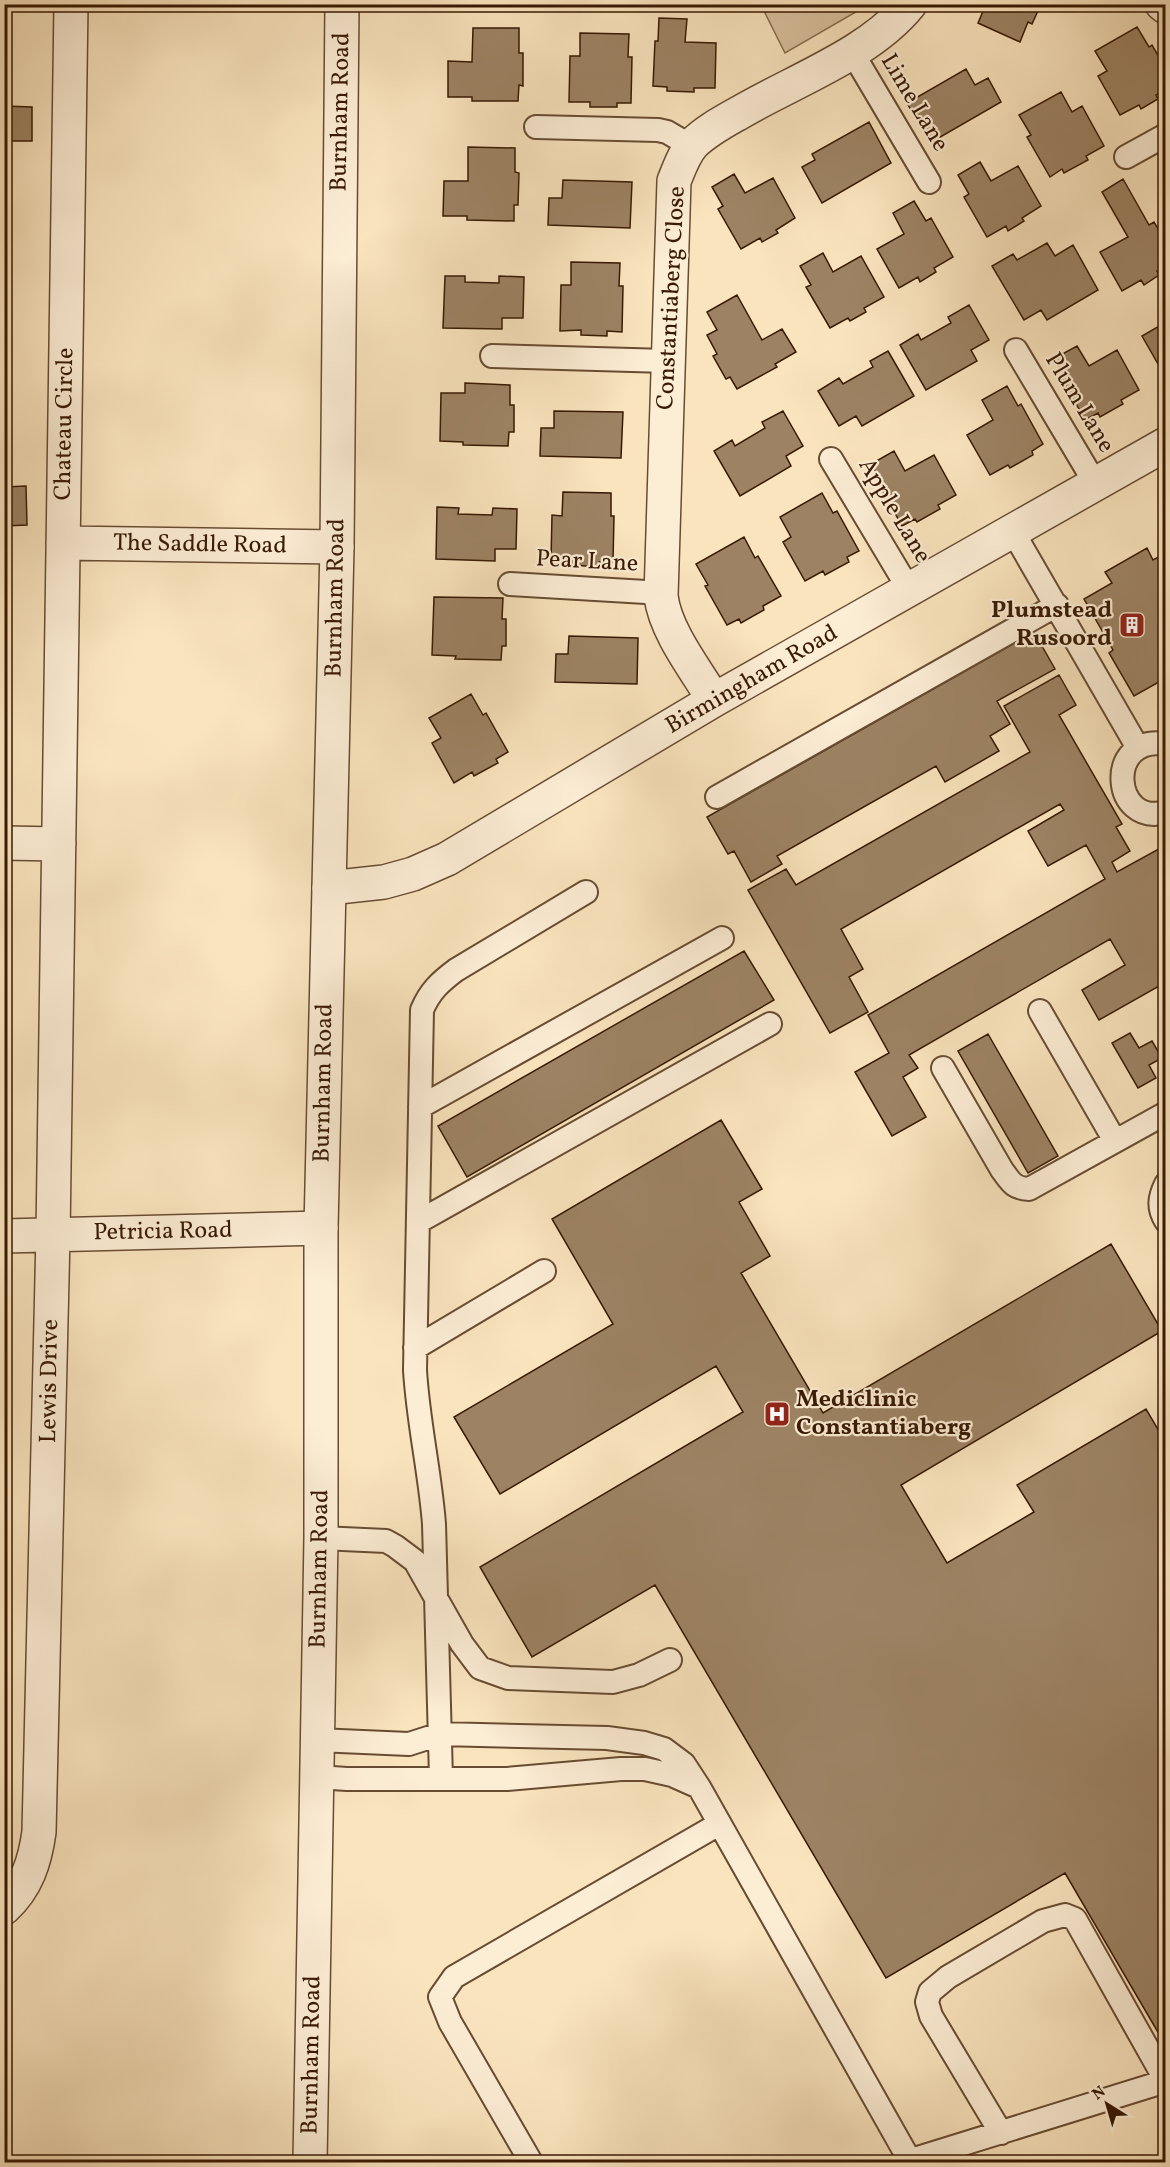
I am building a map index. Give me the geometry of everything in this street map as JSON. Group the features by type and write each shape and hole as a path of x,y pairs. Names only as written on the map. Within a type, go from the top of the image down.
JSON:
{"street":[{"name":"Chateau Circle","path":"59,844 71,4"},
{"name":"Burnham Road","path":"310,2163 321,1538 321,1228 337,547 342,4"},
{"name":"Constantiaberg Close","path":"714,700 670,626 662,607 661,596 674,182 691,146 709,131 752,105 852,52 902,14 910,4"},
{"name":"Birmingham Road","path":"329,888 384,882 413,874 447,859 714,700 1166,444"},
{"name":"The Saddle Road","path":"63,543 337,547"},
{"path":"4,843 59,844"},
{"name":"Lewis Drive","path":"4,1908 13,1900 26,1879 36,1856 39,1832 53,1235 59,844"},
{"name":"Petricia Road","path":"4,1236 321,1228"}],"lane":[{"name":"Lime Lane","path":"852,52 929,182"},
{"path":"536,127 658,130 667,132 691,146"},
{"path":"1126,157 1166,135"},
{"name":"Plum Lane","path":"1016,350 1095,483"},
{"path":"492,356 668,361"},
{"name":"Apple Lane","path":"831,459 910,591"},
{"path":"1012,530 1138,748"},
{"name":"Pear Lane","path":"510,584 646,592 661,596"},
{"path":"717,797 1057,605"},
{"path":"1166,744 1153,742 1138,748 1126,760 1121,782 1130,802 1139,809 1149,813 1166,812"},
{"path":"441,1778 432,1496 417,1400 415,1348 422,1010 429,993 456,970 586,892"},
{"path":"420,1107 722,938"},
{"path":"1040,1011 1115,1141"},
{"path":"418,1222 770,1024"},
{"path":"943,1068 1002,1170 1018,1189 1029,1189 1166,1113"},
{"path":"1166,1184 1160,1195 1160,1206 1166,1221"},
{"path":"415,1348 544,1271"},
{"path":"321,1538 386,1541 395,1546 415,1561 462,1644 480,1668 508,1678 613,1682 639,1675 670,1660"},
{"path":"317,1740 410,1744 440,1734 607,1738 644,1743 664,1749 684,1764 699,1787 908,2162 1001,2133 1166,2081 1075,1919 1065,1915 1043,1921 948,1977 930,1992 927,2002 932,2016 1001,2133"},
{"path":"317,1777 507,1779 645,1769 672,1775 699,1787"},
{"path":"531,2163 450,2022 440,1997 454,1977 719,1824"}],"shaded area":[{"path":"761,4 868,5 785,53"}],"building":[{"path":"986,4 1041,4 1032,24 1028,22 1020,42 978,23"},
{"path":"659,18 687,19 685,42 716,43 715,88 694,88 694,92 667,91 667,87 653,86 655,41 658,41"},
{"path":"1137,27 1149,47 1152,45 1166,69 1166,90 1156,95 1158,99 1141,109 1139,105 1120,115 1098,76 1107,71 1095,51"},
{"path":"473,28 519,28 519,53 523,53 523,86 519,85 518,101 472,101 472,97 448,97 448,61 472,62"},
{"path":"580,33 629,34 628,57 632,57 631,103 617,103 617,107 590,107 590,102 569,102 570,56 580,56"},
{"path":"966,69 975,85 988,78 1001,102 930,143 907,103"},
{"path":"1061,92 1072,112 1082,106 1104,146 1086,156 1088,160 1064,173 1062,169 1050,177 1027,137 1031,135 1019,115"},
{"path":"4,106 32,107 32,141 4,141"},
{"path":"869,122 891,163 822,203 802,167 815,160 812,154"},
{"path":"468,147 515,148 515,172 519,173 518,205 514,205 514,221 467,220 467,216 443,216 444,181 468,181"},
{"path":"980,162 991,181 1018,166 1041,206 1022,218 1024,221 1008,231 1006,226 987,237 964,197 969,194 958,175"},
{"path":"734,174 745,193 773,178 795,218 776,230 778,233 762,242 760,238 741,249 718,209 723,206 712,187"},
{"path":"4,177 8,177 6,232 4,232"},
{"path":"1123,179 1149,225 1154,222 1166,242 1166,267 1157,271 1159,275 1144,285 1141,280 1122,291 1100,252 1128,237 1102,192"},
{"path":"563,180 632,182 630,228 548,225 549,198 562,198"},
{"path":"914,201 926,221 931,218 953,257 934,268 936,272 920,282 918,277 899,288 877,249 904,234 893,213"},
{"path":"1047,243 1055,256 1073,245 1098,290 1047,320 1041,310 1024,320 992,266 1013,254 1017,260"},
{"path":"823,253 833,272 861,256 884,297 864,308 866,312 850,321 848,318 830,328 806,287 811,285 800,266"},
{"path":"571,262 620,263 619,286 623,286 622,332 607,331 607,336 581,335 581,330 560,331 561,285 571,285"},
{"path":"445,276 465,276 465,282 499,283 499,276 524,277 523,318 502,318 502,329 443,328"},
{"path":"737,295 762,340 782,329 796,352 775,364 777,367 737,389 730,377 726,379 713,356 717,354 707,335 717,330 707,312"},
{"path":"969,305 989,340 971,350 977,361 926,390 900,345 918,334 921,340 951,323 948,317"},
{"path":"1166,322 1166,378 1142,336"},
{"path":"1077,346 1089,366 1117,350 1139,390 1121,400 1123,404 1100,417 1098,413 1085,420 1063,380 1066,379 1055,358"},
{"path":"888,351 914,396 862,426 856,416 839,426 818,391 839,378 843,384 873,367 870,361"},
{"path":"465,383 510,385 510,405 514,405 514,432 509,432 508,446 463,445 463,442 440,441 441,393 465,393"},
{"path":"1007,386 1018,406 1021,404 1043,444 1032,451 1033,455 1010,468 1008,465 990,475 967,435 993,420 982,400"},
{"path":"554,411 623,412 621,458 540,456 541,428 554,428"},
{"path":"783,411 803,446 786,456 791,466 740,496 714,451 732,440 735,446 765,428 762,422"},
{"path":"894,451 905,471 934,455 956,495 938,505 940,509 917,522 915,519 902,526 871,464"},
{"path":"26,486 27,525 4,526 4,487"},
{"path":"563,492 611,493 611,516 614,516 613,562 599,562 599,567 572,565 572,561 551,560 552,515 562,516"},
{"path":"822,493 833,513 837,511 859,551 847,557 849,562 825,575 823,571 805,581 783,542 791,537 780,517"},
{"path":"437,507 459,508 458,514 492,515 493,508 517,509 516,549 495,549 495,561 436,559"},
{"path":"744,537 755,558 758,556 781,596 763,606 764,610 741,623 739,619 727,625 705,586 708,585 696,564"},
{"name":"Plumstead Rusoord","path":"1147,548 1153,560 1166,553 1166,678 1134,696 1109,653 1113,650 1084,599 1112,583 1105,572"},
{"path":"434,597 503,598 502,619 506,619 506,646 502,646 501,660 455,659 456,656 432,655"},
{"path":"1034,632 1055,669 997,701 1010,724 990,736 999,751 945,782 936,766 777,856 782,864 751,882 734,851 728,854 707,817"},
{"path":"569,636 638,638 637,684 555,682 556,654 568,654"},
{"path":"1059,675 1076,705 1059,715 1122,824 1116,827 1130,851 1112,862 1117,872 1166,845 1166,908 1159,912 1166,924 1166,997 1159,986 1099,1020 1082,990 1125,965 1110,939 909,1055 918,1068 903,1077 926,1117 892,1136 855,1072 889,1053 868,1015 1105,879 1086,845 1048,866 1028,831 1064,810 1060,804 841,929 863,969 849,977 868,1012 830,1033 748,890 786,869 796,885 1030,752 1004,706"},
{"path":"471,694 483,715 486,713 508,752 496,759 498,763 474,776 472,772 454,783 432,743 441,738 429,718"},
{"path":"744,951 774,1000 467,1177 438,1126"},
{"path":"1130,1033 1139,1048 1152,1041 1162,1058 1149,1065 1156,1078 1138,1088 1112,1043"},
{"path":"988,1034 1058,1156 1028,1173 958,1051"},
{"path":"721,1120 762,1189 739,1202 770,1256 741,1273 823,1413 1111,1244 1162,1331 901,1485 947,1563 1034,1512 1017,1485 1146,1409 1166,1443 1166,2030 1159,2034 1065,1873 886,1978 655,1585 532,1657 480,1567 743,1412 716,1366 500,1494 454,1417 613,1324 552,1219"}],"place":[{"name":"Plumstead Rusoord","path":"1132,625"},
{"name":"Mediclinic Constantiaberg","path":"777,1414"}]}
